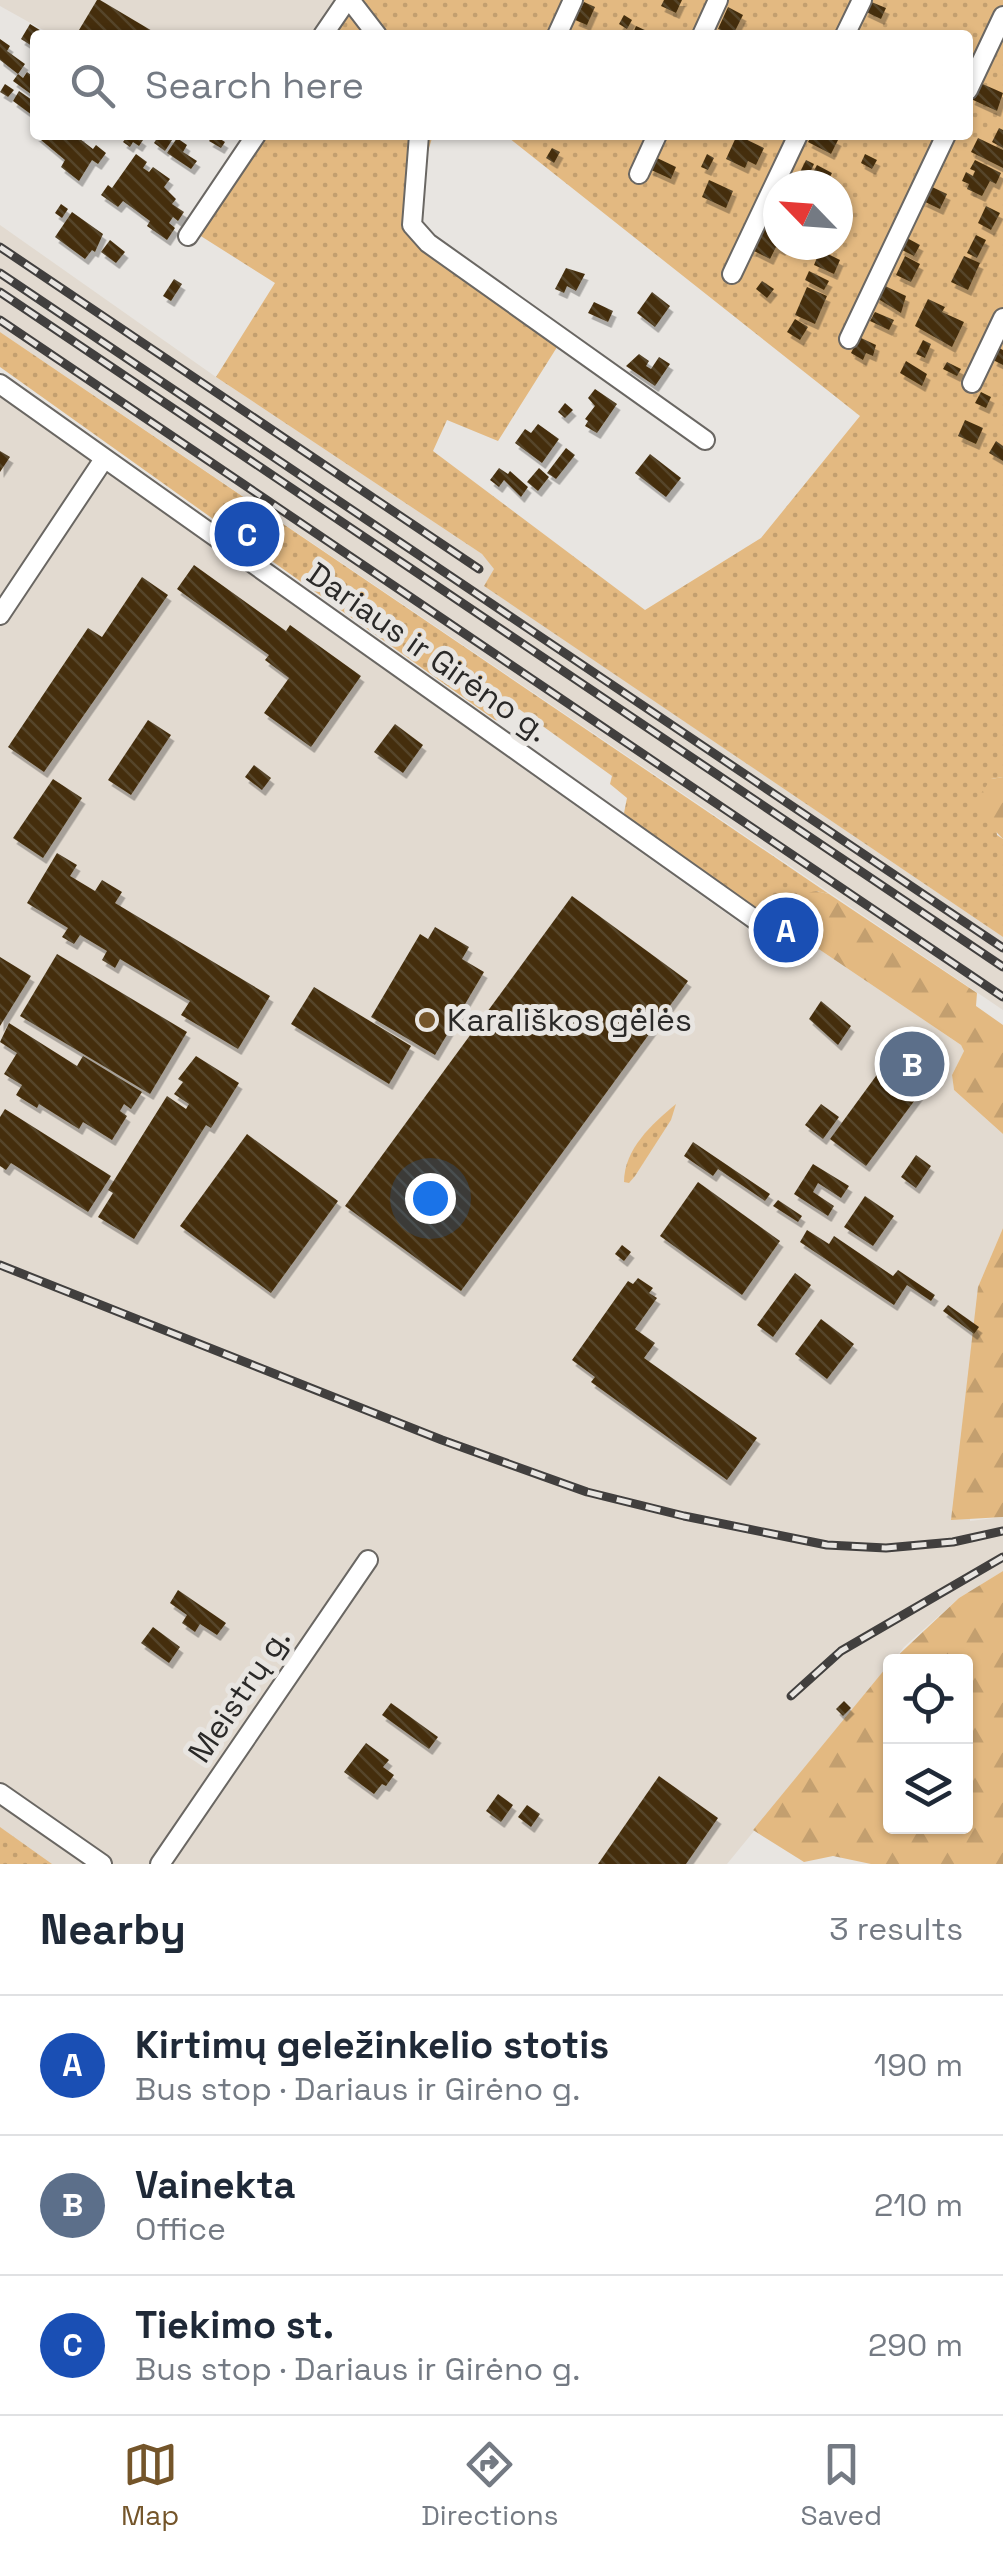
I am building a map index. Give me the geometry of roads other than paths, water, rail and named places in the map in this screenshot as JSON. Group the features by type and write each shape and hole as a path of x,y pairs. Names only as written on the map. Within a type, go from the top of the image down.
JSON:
{"street":[{"path":"327,30 348,0 373,30"},
{"path":"559,30 574,0"},
{"path":"704,30 718,0"},
{"path":"847,30 862,0"},
{"path":"973,79 1003,16"},
{"path":"188,236 253,140"},
{"path":"419,140 412,225 428,243 705,440"},
{"path":"640,174 655,140"},
{"path":"732,274 796,140"},
{"path":"850,338 944,140"},
{"path":"972,383 1003,318"},
{"name":"Dariaus ir Girėno g.","path":"0,384 774,933"},
{"path":"0,616 104,459"},
{"name":"Meistrų g.","path":"160,1864 368,1560"},
{"path":"0,1793 102,1864"}],"railway":[{"path":"0,247 479,569"},
{"path":"0,273 1003,948"},
{"path":"0,292 1003,967"},
{"path":"0,320 1003,997"},
{"path":"0,1265 442,1440 587,1492 827,1545 886,1548 953,1542 1003,1531"},
{"path":"791,1696 841,1651 1003,1557"}],"place":[{"name":"Tiekimo st.","path":"247,534"},
{"name":"Kirtimų geležinkelio stotis","path":"786,930"},
{"name":"Karališkos gėlės","path":"427,1020"},
{"name":"Vainekta","path":"912,1064"}]}
